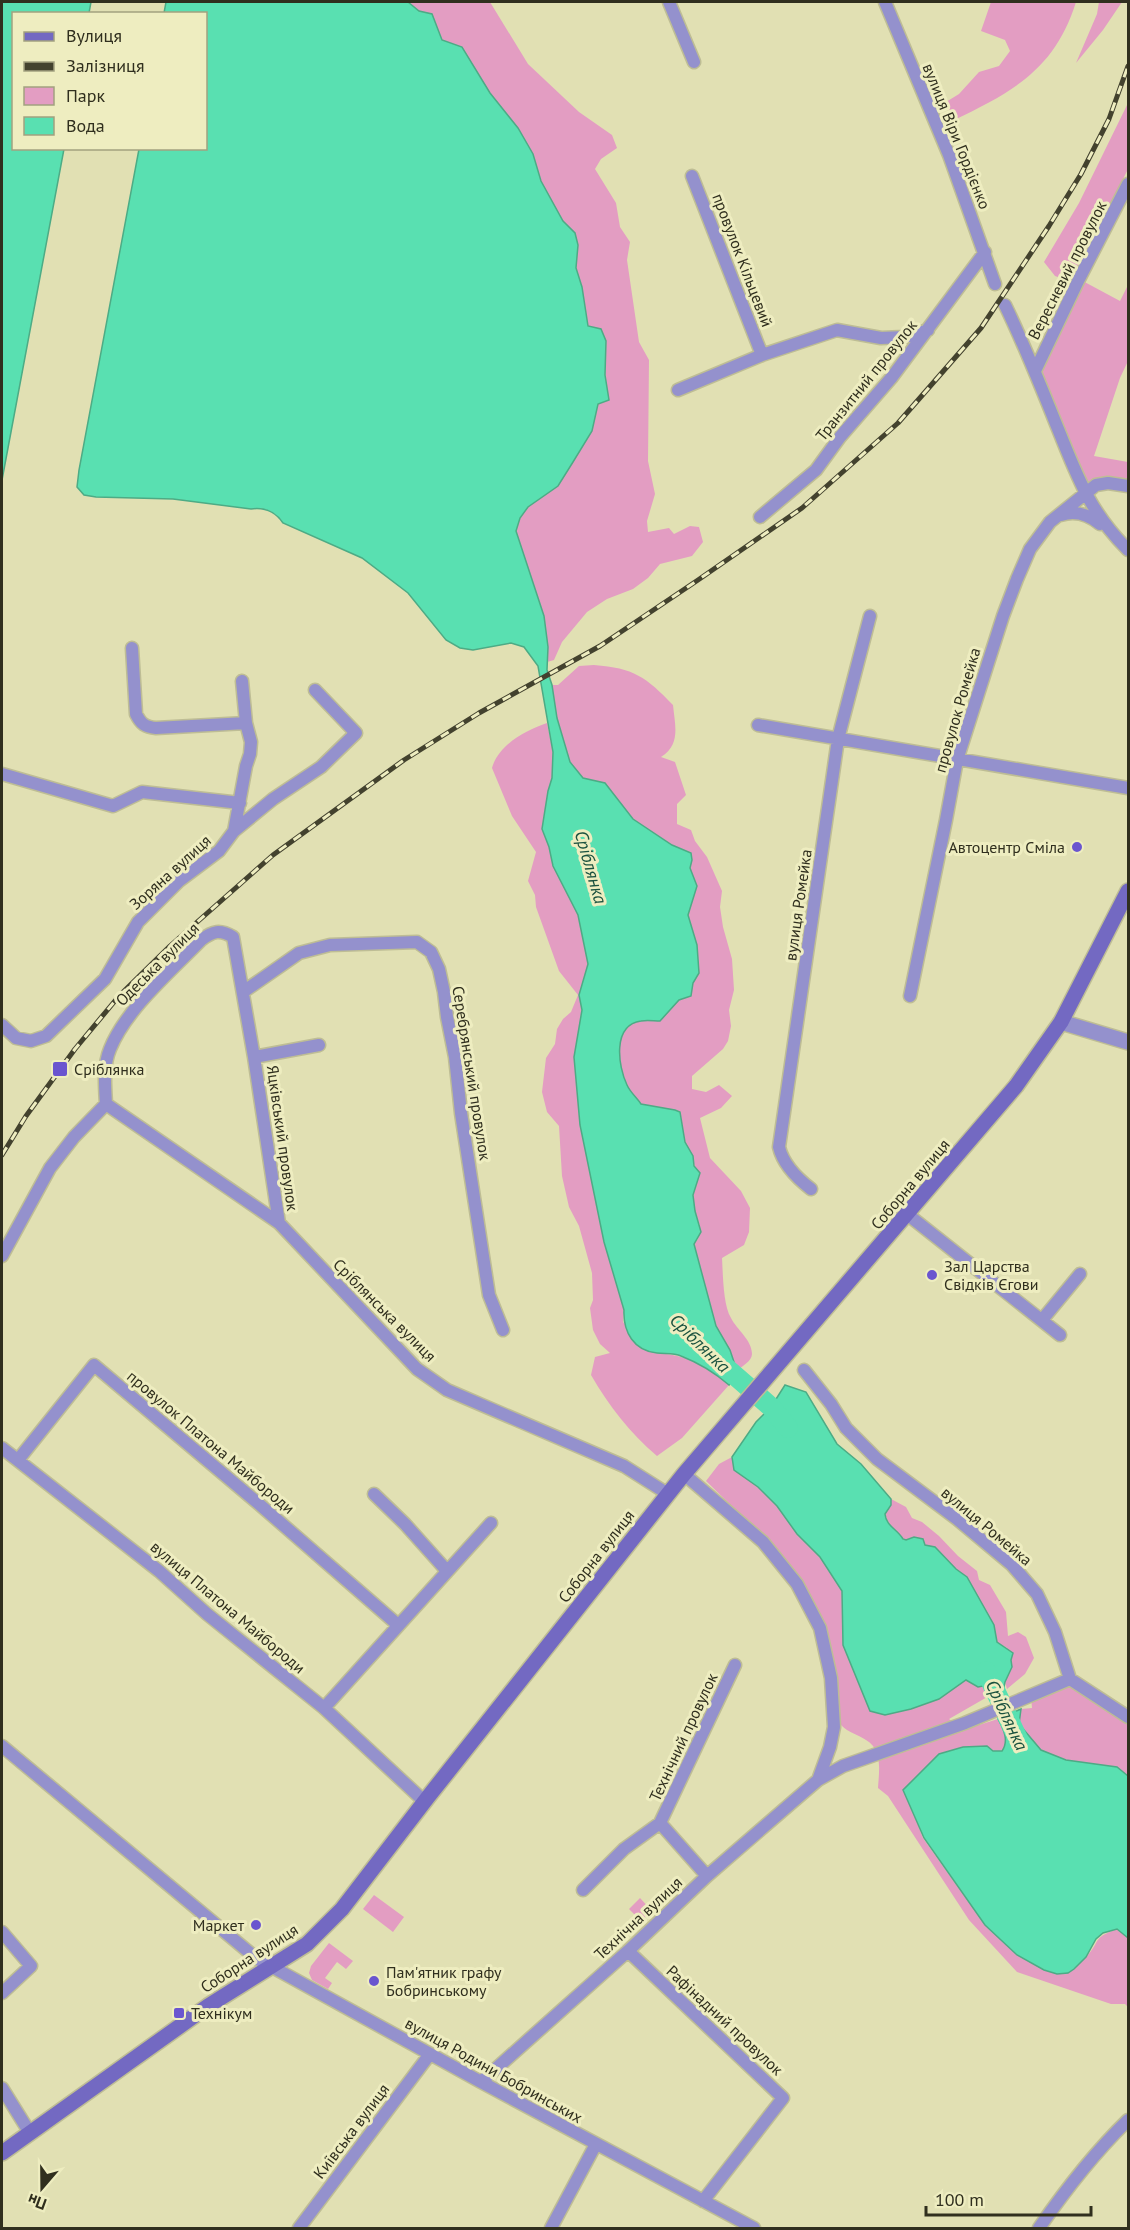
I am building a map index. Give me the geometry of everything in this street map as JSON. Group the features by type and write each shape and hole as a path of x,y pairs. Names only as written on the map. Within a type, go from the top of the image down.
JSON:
{"main road":[{"name":"Соборна вулиця","path":"2,2153 208,2006 307,1944 342,1909 684,1474 1016,1086 1061,1022 1128,891"}],"street":[{"path":"669,2 694,62"},
{"name":"вулиця Віри Гордієнко","path":"885,2 949,155 995,284"},
{"name":"провулок Кільцевий","path":"692,176 762,355"},
{"name":"Вересневий провулок","path":"1035,371 1128,183"},
{"name":"Транзитний провулок","path":"760,517 816,470 840,437 892,377 985,252"},
{"path":"1005,305 1035,371 1085,495 1108,530 1128,550"},
{"path":"678,390 762,355 837,330 881,338 904,337 928,330"},
{"name":"провулок Ромейка","path":"910,996 957,760 1017,579 1030,549 1050,522 1101,483 1128,486"},
{"path":"1059,516 1065,513 1083,514 1108,530"},
{"name":"вулиця Ромейка","path":"811,1189 782,1157 779,1147 838,739 870,616"},
{"path":"132,648 136,714 140,723 146,727 246,723"},
{"name":"Зоряна вулиця","path":"234,831 251,742 246,723 242,681"},
{"name":"Зоряна вулиця","path":"2,1025 16,1038 31,1041 46,1036 105,979 138,922 179,881 219,851 234,831 273,800 321,767 356,733 315,690"},
{"path":"758,725 1128,788"},
{"path":"2,774 113,807 142,792 240,803"},
{"name":"Одеська вулиця","path":"105,1104 104,1076 109,1051 124,1021 201,940 213,931 225,932 234,937"},
{"name":"Яцківський провулок","path":"234,937 279,1223"},
{"name":"Серебрянський провулок","path":"243,992 299,953 330,945 417,942 431,952 444,992 455,1057 461,1113 489,1295 502,1330"},
{"path":"1061,1022 1128,1042"},
{"name":"Яцківський провулок","path":"254,1057 319,1045"},
{"path":"2,1256 50,1168 74,1137 105,1104"},
{"name":"Сріблянська вулиця","path":"105,1104 279,1223 417,1369 447,1390 624,1466 668,1494"},
{"path":"907,1214 1060,1335"},
{"path":"1042,1320 1080,1274"},
{"name":"провулок Платона Майбороди","path":"18,1460 94,1365 398,1625"},
{"name":"вулиця Ромейка","path":"804,1370 831,1404 846,1428 877,1459 1012,1564 1037,1594 1054,1632 1070,1679"},
{"name":"вулиця Платона Майбороди","path":"2,1448 159,1571 207,1614 324,1708 424,1802"},
{"name":"Технічна вулиця","path":"684,1474 763,1542 797,1584 820,1628 831,1678 834,1727 830,1747 818,1780"},
{"path":"374,1494 405,1524 447,1571"},
{"path":"324,1708 491,1523"},
{"name":"Технічний провулок","path":"583,1890 624,1850 660,1823 735,1665"},
{"path":"1070,1679 1128,1718"},
{"name":"Технічна вулиця","path":"481,2082 628,1951 707,1876 818,1780 843,1766 964,1723 1070,1679"},
{"name":"вулиця Родини Бобринських","path":"2,1746 256,1958 754,2229"},
{"name":"Технічний провулок","path":"660,1823 707,1876"},
{"path":"2,1932 32,1966 2,1993"},
{"name":"Рафінадний провулок","path":"628,1951 783,2098 703,2200"},
{"name":"Київська вулиця","path":"299,2229 430,2054"},
{"path":"2,2088 30,2133"},
{"path":"1039,2229 1063,2193 1099,2148 1128,2120"},
{"path":"551,2229 596,2144"}],"green space":[{"path":"409,2 490,2 528,64 579,112 612,135 617,148 601,159 595,169 616,203 620,227 630,242 627,260 639,342 649,360 648,461 655,494 647,521 648,532 669,528 674,534 690,526 699,527 703,542 692,556 660,564 648,578 633,589 607,599 587,612 562,642 554,660 547,662 546,628 516,531 520,518 528,507 558,486 592,431 598,404 609,400 605,375 606,341 601,329 588,326 582,287 576,268 578,245 575,233 563,221 541,181 533,154 518,128 442,40 432,14 419,11"},
{"path":"991,2 1076,2 1057,45 1030,75 995,99 954,120 946,102 959,94 979,72 999,66 1010,51 1005,40 981,31"},
{"path":"1099,2 1122,2 1076,63 1097,14"},
{"path":"1128,103 1128,169 1072,282 1055,276 1044,262 1079,203"},
{"path":"1079,279 1120,301 1128,285 1128,361 1120,378 1094,456 1128,462 1128,486 1108,483 1088,493 1035,371"},
{"path":"579,666 608,666 638,676 655,687 673,705 674,740 672,746 661,757 675,762 686,795 677,804 677,824 691,830 695,841 707,857 722,891 720,907 732,959 734,990 729,1010 731,1026 728,1041 723,1049 692,1076 692,1089 706,1092 719,1085 732,1096 721,1108 700,1118 710,1158 741,1191 750,1208 749,1232 744,1245 722,1258 728,1312 747,1340 752,1354 750,1359 737,1371 730,1350 716,1326 694,1244 698,1239 700,1226 693,1195 697,1184 693,1156 685,1142 680,1112 641,1104 627,1085 620,1057 621,1038 625,1030 641,1021 660,1021 699,973 697,945 688,915 697,886 690,868 691,853 672,845 633,819 605,784 583,778 570,762 557,718 552,685 558,685"},
{"path":"547,723 553,752 552,778 542,829 553,866 578,915 588,964 579,995 582,1010 574,1057 580,1125 604,1242 624,1310 623,1322 654,1353 686,1358 712,1371 729,1385 682,1438 657,1456 621,1418 591,1375 595,1357 610,1353 600,1344 593,1330 590,1308 593,1300 592,1273 579,1226 569,1207 562,1176 559,1126 547,1112 542,1092 546,1058 555,1044 557,1029 571,1012 578,995 559,971 536,907 535,895 528,881 536,852 512,816 492,768 500,752 514,740"},
{"path":"732,1457 734,1470 758,1487 777,1506 798,1535 820,1557 842,1591 843,1645 870,1711 939,1699 966,1680 988,1690 989,1696 949,1719 963,1730 998,1719 1007,1740 1006,1746 999,1752 987,1746 963,1747 939,1754 904,1789 923,1838 985,1925 1017,1955 1057,1974 1083,1960 1103,1935 1117,1929 1128,1938 1128,2007 1125,2004 1111,2004 1017,1972 969,1920 888,1796 878,1788 879,1761 875,1749 866,1740 841,1725 819,1615 764,1534 706,1481 719,1464"},
{"path":"891,1499 906,1507 912,1518 922,1522 939,1536 958,1556 977,1571 979,1580 990,1585 1006,1612 1008,1636 1018,1632 1026,1637 1034,1658 1025,1674 1007,1689 1005,1682 1007,1648 997,1642 994,1625 967,1577 935,1547 925,1545 914,1537 905,1540 898,1535 885,1513 891,1505"},
{"path":"1069,1683 1128,1722 1128,1776 1117,1767 1066,1760 1040,1750 1019,1724 1021,1709 1032,1708 1031,1697"},
{"path":"374,1895 404,1917 393,1932 363,1909"},
{"path":"640,1898 652,1911 641,1921 629,1909"},
{"path":"329,1943 353,1961 346,1969 337,1962 325,1978 332,1983 328,1989 312,1980 309,1973 311,1966"}],"water":[{"path":"2,2 91,2 89,12 12,12 12,150 64,150 2,480"},
{"path":"166,2 408,2 419,11 432,14 442,40 462,47 490,93 518,128 533,154 541,181 563,221 575,233 578,245 576,268 582,287 588,326 601,329 606,341 605,375 609,400 598,404 592,431 558,486 528,507 520,518 516,531 544,616 548,647 547,670 552,685 557,718 570,762 583,778 605,783 633,819 672,845 691,853 690,868 697,886 688,915 697,945 699,973 693,983 691,996 679,1000 660,1021 643,1021 632,1024 625,1030 621,1038 620,1057 627,1085 641,1104 680,1112 685,1142 693,1156 694,1166 700,1173 693,1195 701,1232 694,1244 716,1326 730,1350 737,1371 729,1385 712,1372 688,1359 675,1354 642,1349 632,1339 626,1326 624,1310 604,1242 580,1125 574,1057 582,1010 579,995 588,964 578,915 553,866 542,829 552,778 553,752 538,666 524,647 511,643 473,650 460,648 446,640 408,593 362,558 283,523 277,515 269,511 173,499 96,497 84,495 77,487 139,150 207,150 207,12 164,12"},
{"path":"785,1385 806,1392 837,1444 861,1464 891,1499 891,1505 885,1514 886,1518 903,1539 914,1537 923,1539 925,1545 935,1547 967,1577 994,1625 997,1642 1013,1653 1012,1667 1003,1692 989,1696 988,1690 983,1686 978,1687 966,1680 939,1699 911,1709 885,1715 870,1711 843,1645 842,1591 820,1557 797,1534 777,1506 758,1487 734,1470 732,1457"},
{"path":"1021,1709 1019,1724 1041,1750 1066,1760 1117,1767 1128,1776 1128,1938 1117,1929 1103,1933 1096,1939 1086,1957 1068,1973 1057,1974 1044,1970 1017,1955 985,1925 924,1838 903,1790 939,1754 963,1747 987,1746 993,1751 1002,1751 1004,1731 998,1719"}],"waterway":[{"name":"Сріблянка","path":"716,1359 771,1407 788,1428"},
{"name":"Сріблянка","path":"986,1671 1018,1739"}],"railway":[{"path":"2,1155 26,1116 75,1049 119,996 170,946 273,855 404,760 479,713 600,646 698,580 802,508 898,423 981,328 1049,226 1081,174 1109,119 1128,66"}],"place":[{"name":"Автоцентр Сміла","path":"1077,847"},
{"name":"Сріблянка","path":"60,1069"},
{"name":"Зал Царства Свідків Єгови","path":"932,1275"},
{"name":"Маркет","path":"256,1925"},
{"name":"Пам'ятник графу Бобринському","path":"374,1981"},
{"name":"Технікум","path":"179,2013"}]}
